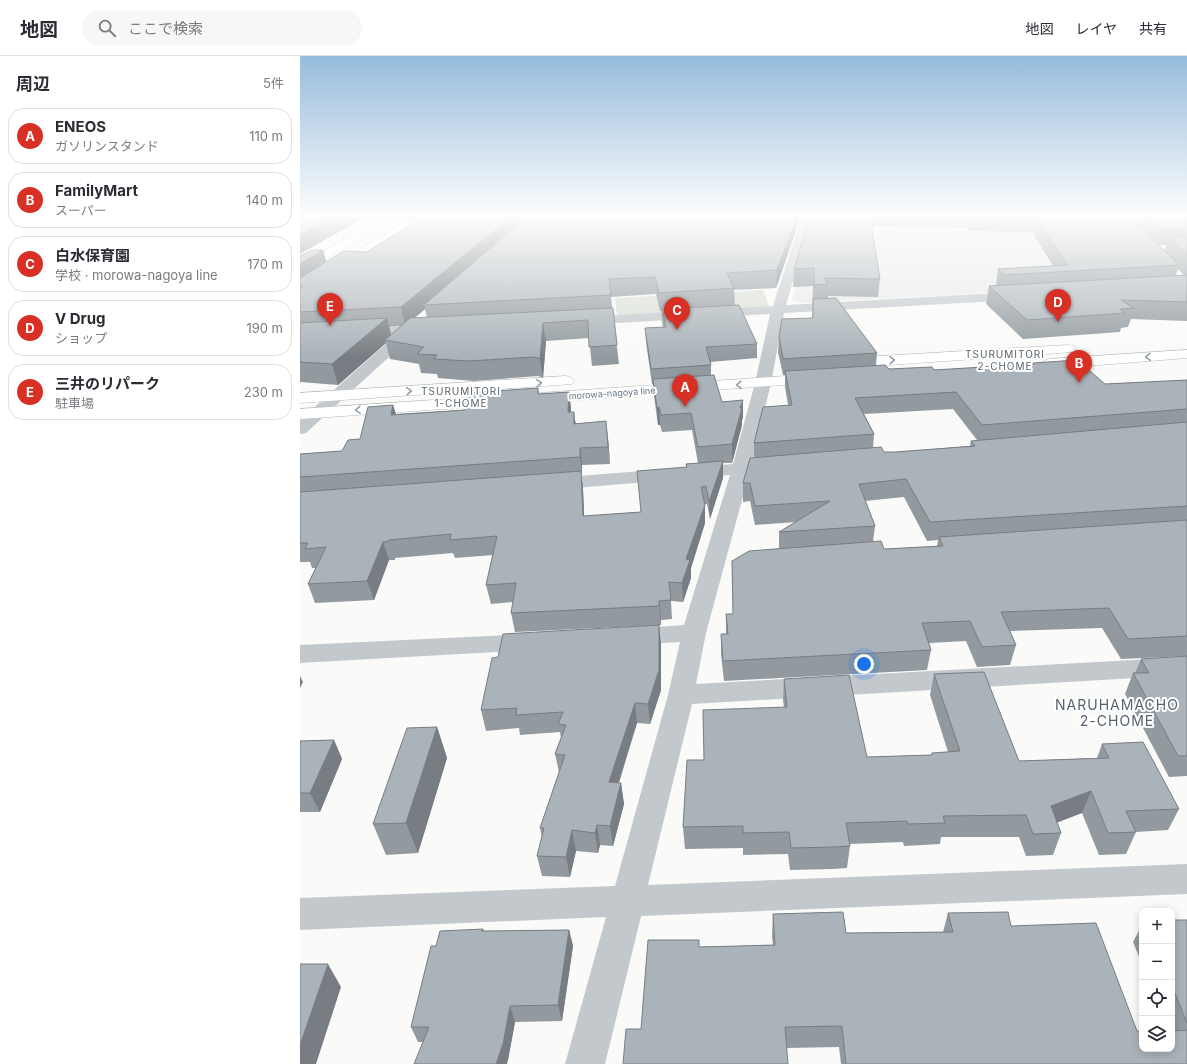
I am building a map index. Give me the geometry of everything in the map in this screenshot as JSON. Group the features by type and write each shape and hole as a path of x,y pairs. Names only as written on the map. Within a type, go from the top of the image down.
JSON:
{"main road":[{"path":"300,270 312,263"},
{"path":"300,292 346,263"},
{"name":"morowa-nagoya line","path":"300,414 517,400 764,376 1187,342"},
{"name":"morowa-nagoya line","path":"831,371 1187,354"},
{"name":"morowa-nagoya line","path":"671,374 764,376"},
{"name":"morowa-nagoya line","path":"300,398 584,380"}],"street":[{"path":"585,1064 681,695 694,633 741,469 764,376 778,310 792,263"},
{"path":"570,321 1030,296"},
{"path":"300,430 422,320"},
{"path":"300,337 434,329"},
{"path":"536,485 797,464"},
{"path":"714,564 738,562"},
{"path":"608,638 694,633"},
{"path":"300,654 552,641"},
{"path":"681,695 1187,666"},
{"path":"300,914 1187,879"}],"shaded area":[{"path":"802,263 1138,263 1155,284 800,303 792,300"},
{"path":"763,290 770,308 617,316 615,298"}],"building":[{"path":"324,263 455,263 401,307 300,312 300,288 303,286 300,286 300,278"},
{"path":"473,263 780,263 777,270 727,273 734,288 659,293 655,277 609,279 611,295 424,305"},
{"path":"796,263 877,263 880,279 824,278 828,284 814,285 814,268 794,269"},
{"path":"1067,263 1177,263 1179,265 1004,275 998,269 1068,265"},
{"path":"1187,275 1187,302 1121,300 1134,308 1120,309 1125,313 1027,320 989,286"},
{"path":"836,298 877,353 783,359 779,336 782,319 813,318 813,299"},
{"path":"739,305 757,344 706,347 711,365 651,369 645,328 666,327 662,309"},
{"path":"613,308 617,345 589,347 588,320 543,323 540,359 535,357 470,361 434,359 437,355 417,354 424,347 385,340 410,318"},
{"path":"387,318 332,364 300,362 300,323"},
{"path":"1077,360 1105,384 1187,380 1187,409 982,425 956,392 855,398 874,434 754,443 763,407 792,405 785,371 885,365 889,369 932,367 934,370"},
{"path":"714,375 722,402 743,400 740,408 742,408 732,444 698,447 691,413 661,415 659,407 657,408 653,379"},
{"path":"538,388 538,394 569,392 568,412 574,412 574,424 606,421 608,447 580,448 580,457 300,477 300,454 342,451 348,440 360,439 368,407 393,405 391,415 465,410 467,393"},
{"path":"1187,422 1187,506 930,522 906,479 859,484 875,526 779,532 830,501 755,506 750,483 743,483 750,458 881,447 884,452 895,452 975,446 971,441"},
{"path":"723,461 709,502 706,486 701,487 705,505 686,559 690,560 682,583 669,582 671,600 659,601 659,606 511,613 516,583 486,585 497,536 450,540 451,534 389,540 383,542 367,581 308,584 326,547 305,549 308,543 300,543 300,492 581,471 583,516 641,512 637,471 687,467 686,464"},
{"path":"1187,520 1187,636 1128,639 1109,608 1001,612 1016,645 982,647 970,621 922,623 931,650 723,661 721,634 728,634 726,614 733,614 732,561 749,551 881,541 884,549 943,546 939,537"},
{"path":"659,625 659,670 648,704 635,703 609,782 621,783 610,826 597,825 595,833 572,830 566,857 537,856 544,828 540,828 565,755 555,754 566,725 558,724 563,712 516,715 517,708 481,710 492,658 498,657 503,634"},
{"path":"1187,656 1187,756 1178,756 1133,673 1149,673 1141,659"},
{"path":"984,672 1019,761 1109,758 1102,744 1143,742 1179,809 1126,811 1136,832 1108,833 1091,791 1051,806 1061,833 1033,834 1026,815 943,816 945,823 908,824 907,821 846,823 850,846 835,847 791,848 789,832 743,833 743,826 683,827 687,760 704,760 703,710 787,707 784,679 849,675 867,757 932,755 932,753 960,751 934,674"},
{"path":"437,727 406,823 373,824 407,728"},
{"path":"334,740 310,793 300,793 300,741"},
{"path":"843,912 846,933 953,932 948,913 1008,912 1011,926 1096,923 1137,1031 1139,1031 1139,1052 1175,1052 1175,1031 1187,1030 1187,1064 846,1064 842,1026 785,1027 788,1064 623,1064 626,1029 641,1029 648,940 699,940 699,947 775,945 773,914"},
{"path":"1175,920 1187,920 1187,1023 1175,993"},
{"path":"483,929 482,931 569,930 558,1005 510,1006 503,1044 496,1064 414,1064 429,1027 411,1027 431,946 436,946 440,931"},
{"path":"300,964 328,964 300,1045"}],"place":[{"name":"V Drug","path":"1058,322"},
{"name":"三井のリパーク","path":"330,326"},
{"name":"白水保育園","path":"677,330"},
{"name":"FamilyMart","path":"1079,383"},
{"name":"ENEOS","path":"685,407"}],"district":[{"name":"TSURUMITORI 2-CHOME","path":"1005,360"},
{"name":"TSURUMITORI 1-CHOME","path":"461,396"},
{"name":"NARUHAMACHO 2-CHOME","path":"1117,712"}]}
